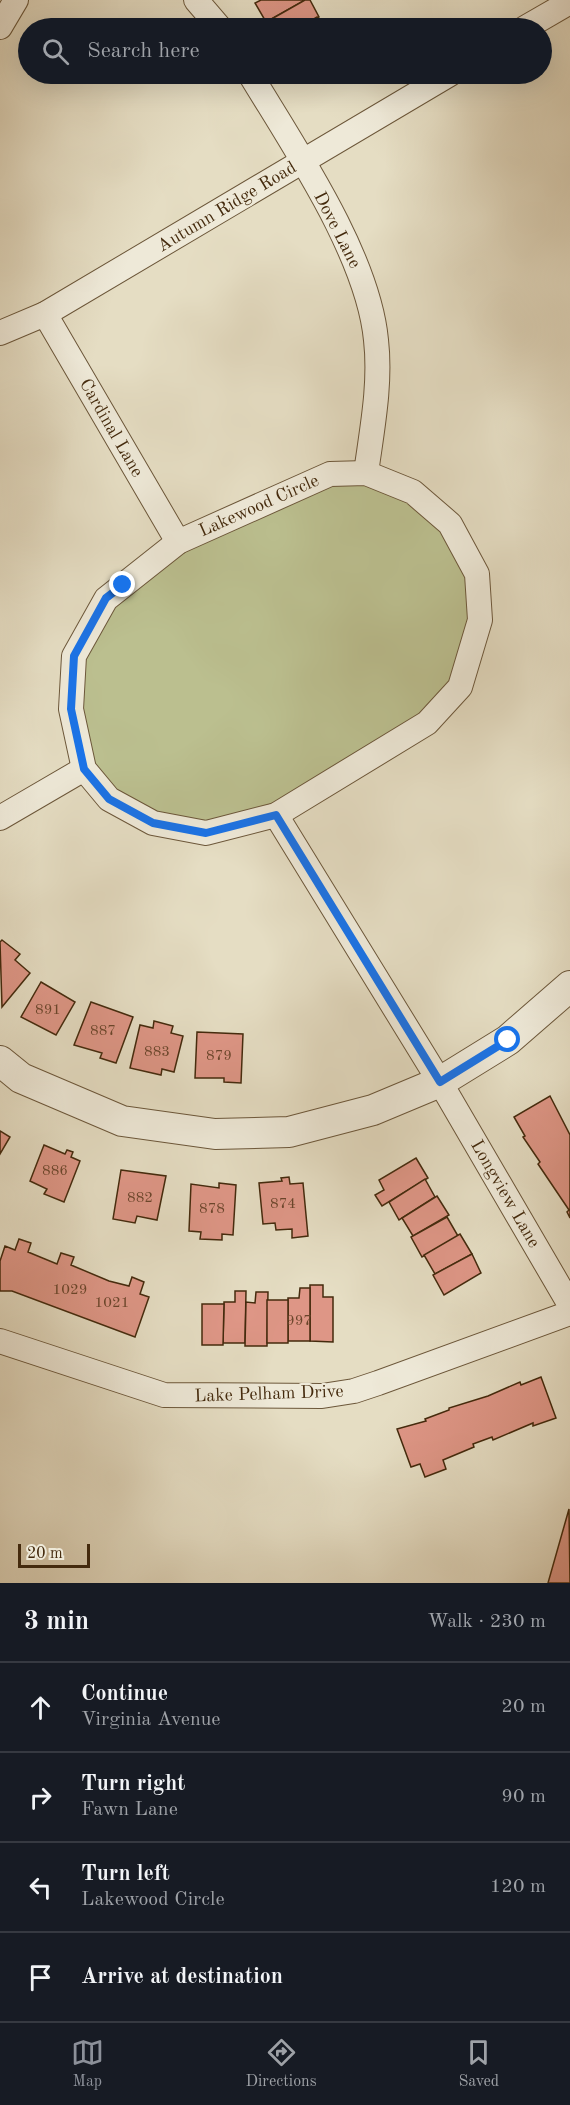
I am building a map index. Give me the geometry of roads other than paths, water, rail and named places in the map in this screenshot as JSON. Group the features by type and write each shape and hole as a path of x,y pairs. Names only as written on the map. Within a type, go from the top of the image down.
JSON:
{"street":[{"path":"0,27 16,0"},
{"path":"196,0 211,18"},
{"path":"542,18 570,2"},
{"name":"Dove Lane","path":"256,84 303,162 359,268 376,340 376,404 366,472"},
{"name":"Autumn Ridge Road","path":"0,333 45,314 433,84"},
{"name":"Cardinal Lane","path":"45,314 178,542"},
{"name":"Lakewood Circle","path":"366,472 413,492 450,524 477,574 480,620 460,687 427,723 276,815 206,833 153,823 109,799 84,769 71,709 74,656 106,598 178,542 330,474 366,472"},
{"path":"0,818 84,769"},
{"name":"Longview Lane","path":"276,815 440,1082 570,1305"},
{"path":"0,1061 21,1078 122,1121 215,1134 289,1132 373,1110 440,1082 508,1040 570,986"},
{"name":"Lake Pelham Drive","path":"0,1341 164,1395 322,1396 354,1391 378,1383 570,1313"}]}
